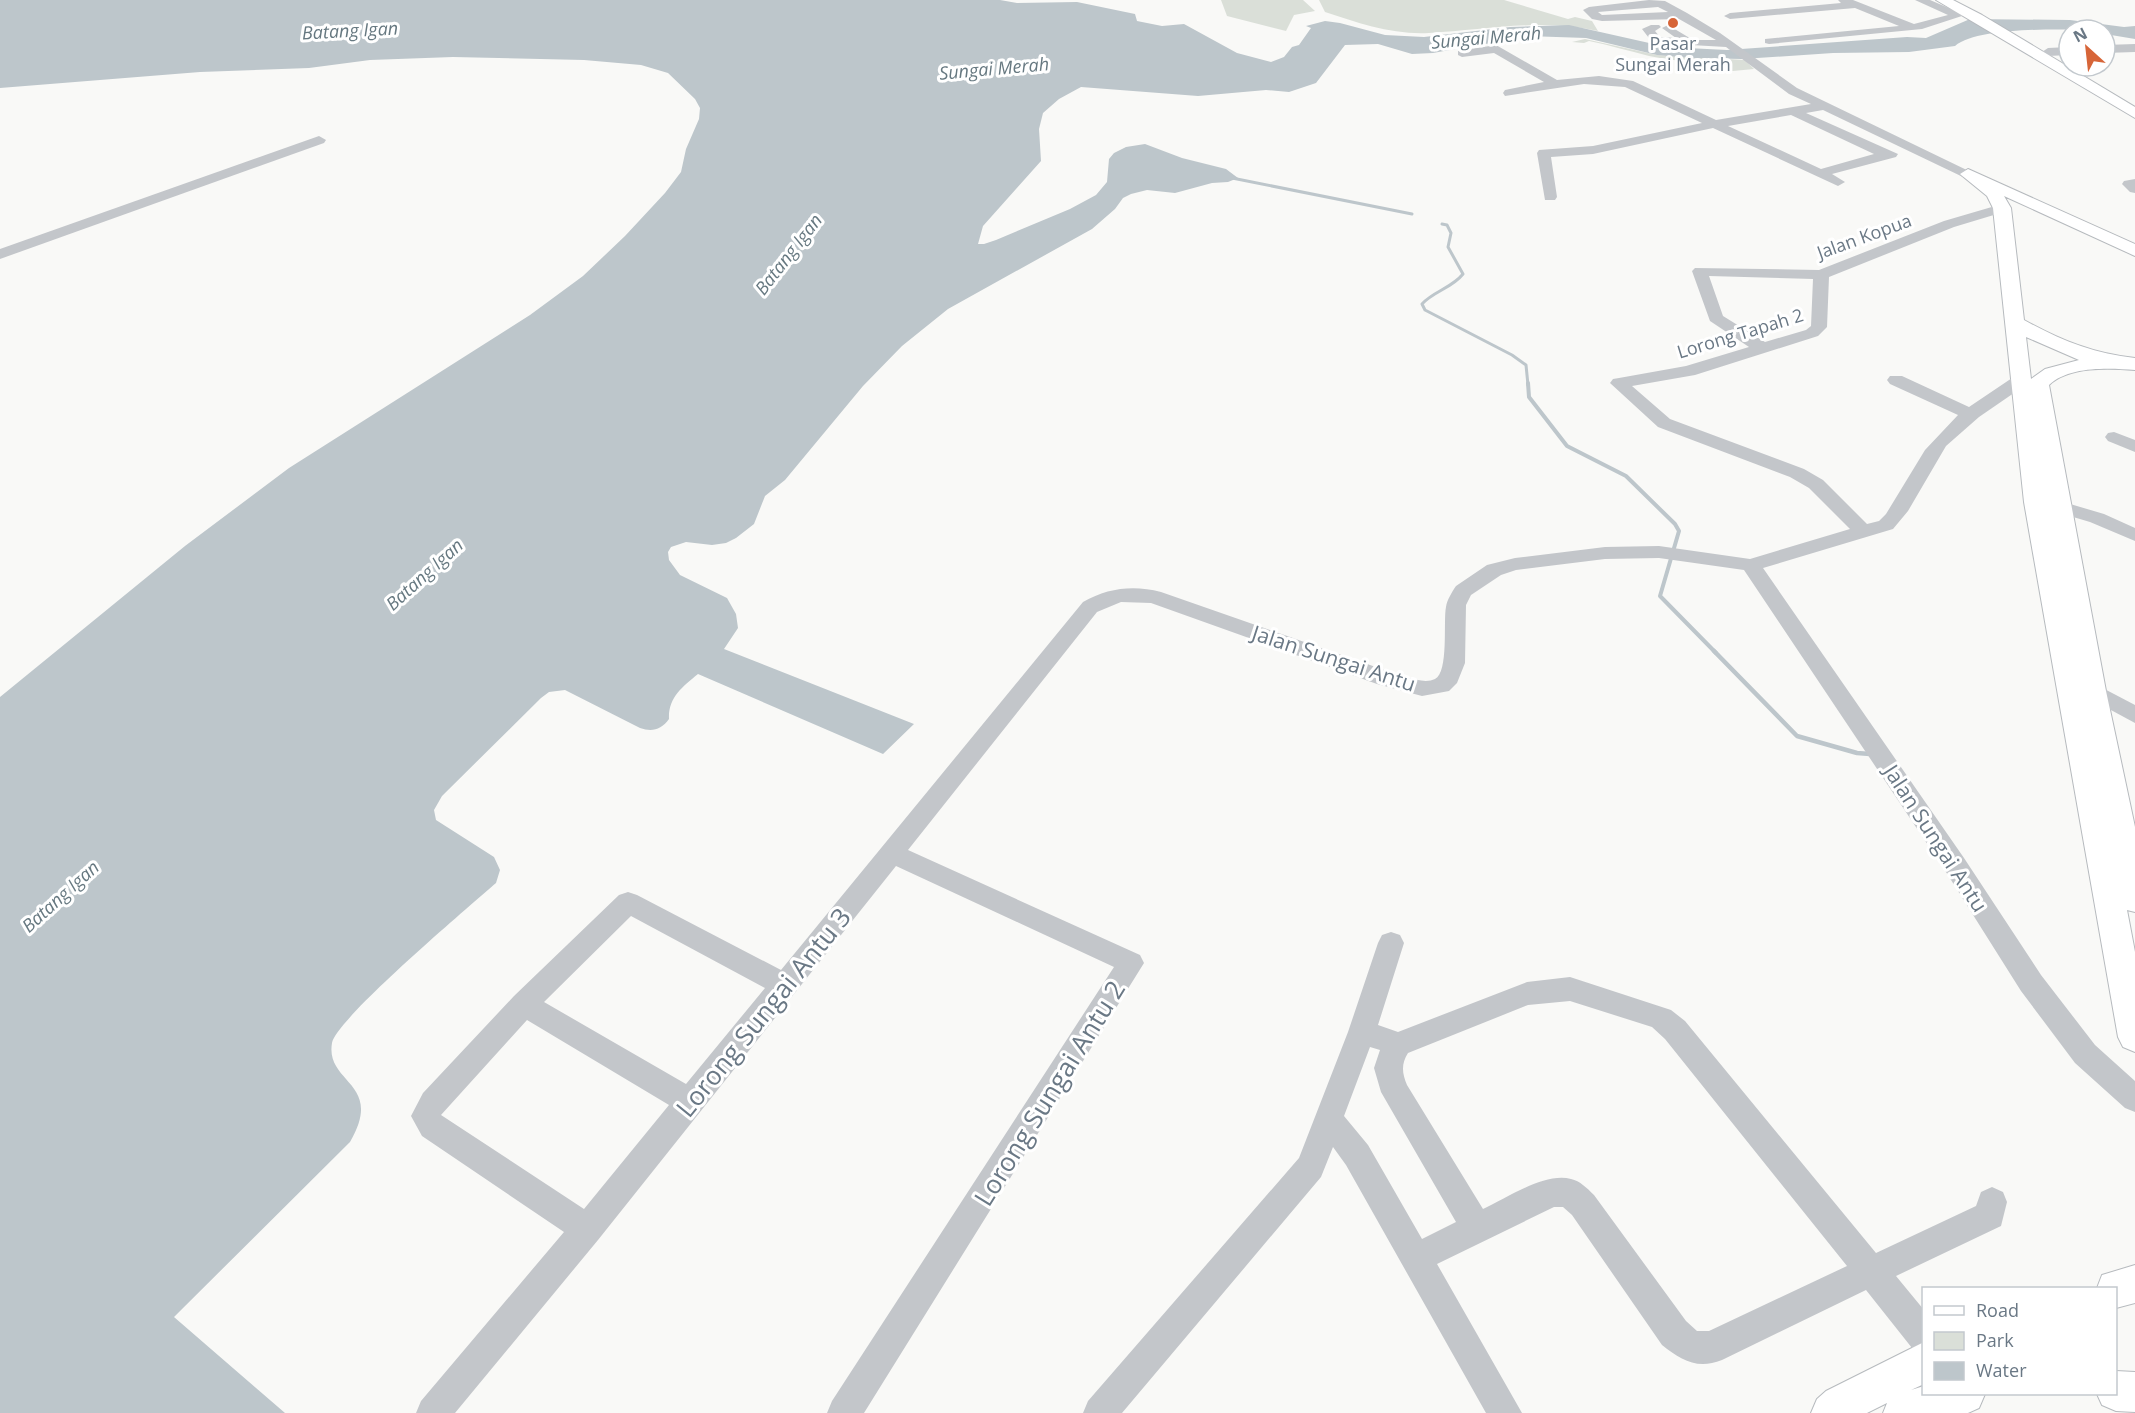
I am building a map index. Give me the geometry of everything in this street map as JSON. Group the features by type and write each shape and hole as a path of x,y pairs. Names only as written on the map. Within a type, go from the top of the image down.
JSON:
{"main road":[{"path":"1943,0 1982,17"},
{"path":"1956,0 2135,113"},
{"path":"2010,34 2057,57"},
{"path":"2093,78 2135,102"},
{"path":"1968,174 1994,193 2015,228 2014,322 2035,502 2128,889"},
{"path":"1968,174 2135,251"},
{"path":"2015,228 2049,222 2094,231"},
{"path":"2014,322 2058,346 2109,363"},
{"path":"2135,364 2109,363 2054,372 2045,376 2038,384 2128,889 2117,942 2135,1037"},
{"path":"2117,1288 2135,1284"},
{"path":"1831,1413 1840,1405 1922,1363"},
{"path":"2117,1391 2135,1392"},
{"path":"1903,1413 1962,1395"}],"street":[{"path":"1601,0 1654,27"},
{"path":"1832,0 1914,27"},
{"path":"1769,40 1849,35 1914,27 1959,15 1920,0"},
{"path":"1649,3 1687,42"},
{"path":"1702,26 1632,17 1602,18 1596,17 1589,10 1649,3 1683,15 1702,26 1733,46 1782,84 1968,174"},
{"path":"1742,3 1747,14"},
{"path":"1730,16 1849,4"},
{"path":"1683,15 1648,29 1656,40 1733,46"},
{"path":"2117,49 2135,48"},
{"path":"1462,53 1496,49 1556,84"},
{"path":"2048,52 2057,52"},
{"path":"1540,74 1508,86 1556,84 1595,78 1629,84 1838,182"},
{"path":"1550,197 1544,153 1593,150 1715,124 1824,106"},
{"path":"1792,111 1886,155"},
{"path":"0,254 319,140"},
{"path":"1821,173 1886,155 1917,150"},
{"path":"2135,183 2129,184 2135,189"},
{"name":"Jalan Kopua","path":"1762,348 1716,318 1700,271 1821,274 2002,207"},
{"path":"1967,219 2015,228"},
{"name":"Lorong Tapah 2","path":"1821,274 1819,327 1812,333 1689,371 1619,383 1664,423 1797,473 1816,484 1864,532"},
{"path":"1896,380 1970,414"},
{"name":"Jalan Sungai Antu","path":"1090,607 1109,596 1134,593 1154,597 1385,679 1422,688 1441,686 1449,678 1454,663 1456,605 1463,591 1475,580 1494,570 1515,564 1605,553 1684,554 1751,565 1886,525 1892,520 1931,453 1970,414 2021,380"},
{"path":"2114,437 2135,447"},
{"path":"2060,507 2097,518 2135,536"},
{"name":"Jalan Sungai Antu","path":"1751,565 1878,750 2031,983 2085,1054 2135,1099"},
{"name":"Lorong Sungai Antu 3","path":"433,1413 587,1229 892,853 1013,699 1090,607"},
{"path":"2093,691 2135,715"},
{"name":"Lorong Sungai Antu 2","path":"844,1413 1131,963 892,853"},
{"path":"587,1229 432,1126 426,1116 433,1102 524,1004 628,902 785,985"},
{"path":"1100,1413 1310,1167 1362,1032 1391,943"},
{"path":"1477,1228 1395,1092 1387,1071 1389,1057 1398,1044 1527,994 1552,989 1570,989 1660,1018 1675,1030 1922,1335"},
{"path":"524,1004 690,1102"},
{"path":"1362,1032 1398,1044"},
{"path":"1329,1120 1357,1155 1505,1413"},
{"path":"1416,1258 1552,1192 1570,1193 1583,1205 1674,1333 1691,1347 1710,1348 1990,1215 1992,1202"}],"green space":[{"path":"1221,0 1303,0 1315,11 1294,15 1286,31 1227,16"},
{"path":"1319,0 1504,0 1568,19 1575,17 1592,21 1598,31 1556,25 1535,25 1429,33 1402,32 1363,24 1325,12"},
{"path":"1585,39 1657,55 1745,60 1754,69 1712,73 1690,63 1649,56 1589,41 1572,42"}],"water":[{"path":"0,0 1000,0 1017,3 1077,2 1135,14 1137,21 1162,26 1184,24 1237,53 1271,62 1284,57 1292,47 1299,45 1311,28 1306,26 1325,21 1385,35 1424,37 1510,27 1569,25 1667,47 1727,50 1907,37 1926,38 1970,19 2057,20 2057,30 2005,32 1968,39 1955,46 1909,52 1833,53 1742,59 1657,55 1586,38 1527,36 1500,43 1412,54 1378,44 1345,45 1316,83 1289,92 1266,90 1198,96 1081,87 1059,99 1043,113 1039,129 1041,161 983,226 978,244 996,240 1070,209 1096,195 1107,182 1109,159 1114,153 1126,147 1145,144 1182,158 1226,169 1238,178 1175,193 1147,190 1131,194 1123,198 1115,209 1092,229 948,309 902,346 863,386 785,480 765,496 754,524 726,543 712,545 686,542 671,547 668,552 669,560 680,575 727,598 736,614 738,628 724,649 914,724 883,754 698,674 682,688 674,699 669,719 663,726 652,730 640,728 565,690 549,692 442,796 434,810 436,820 494,857 500,870 496,883 379,988 339,1030 332,1043 332,1057 358,1095 361,1107 359,1122 350,1142 174,1317 285,1413 0,1413 0,697 185,546 289,468 530,315 583,276 625,236 681,172 686,149 699,119 700,108 695,99 668,73 641,65 584,60 453,57 370,60 309,68 200,72 0,88"},
{"path":"2117,26 2135,26 2135,39 2117,36"}],"waterway":[{"path":"1232,178 1412,214"},
{"path":"1442,224 1447,225 1451,233 1448,247 1463,274 1454,283 1422,304 1425,310 1512,355 1526,365 1528,385"},
{"path":"1528,383 1529,397 1567,446 1626,476 1675,524 1679,531 1660,596 1716,653"},
{"path":"1714,651 1797,736 1857,753 1870,754"}],"place":[{"name":"Pasar Sungai Merah","path":"1673,23"}],"water label":[{"name":"Batang Igan","path":"350,30"},
{"name":"Sungai Merah","path":"1486,37"},
{"name":"Sungai Merah","path":"994,68"},
{"name":"Batang Igan","path":"788,254"},
{"name":"Batang Igan","path":"424,574"},
{"name":"Batang Igan","path":"60,896"}]}
